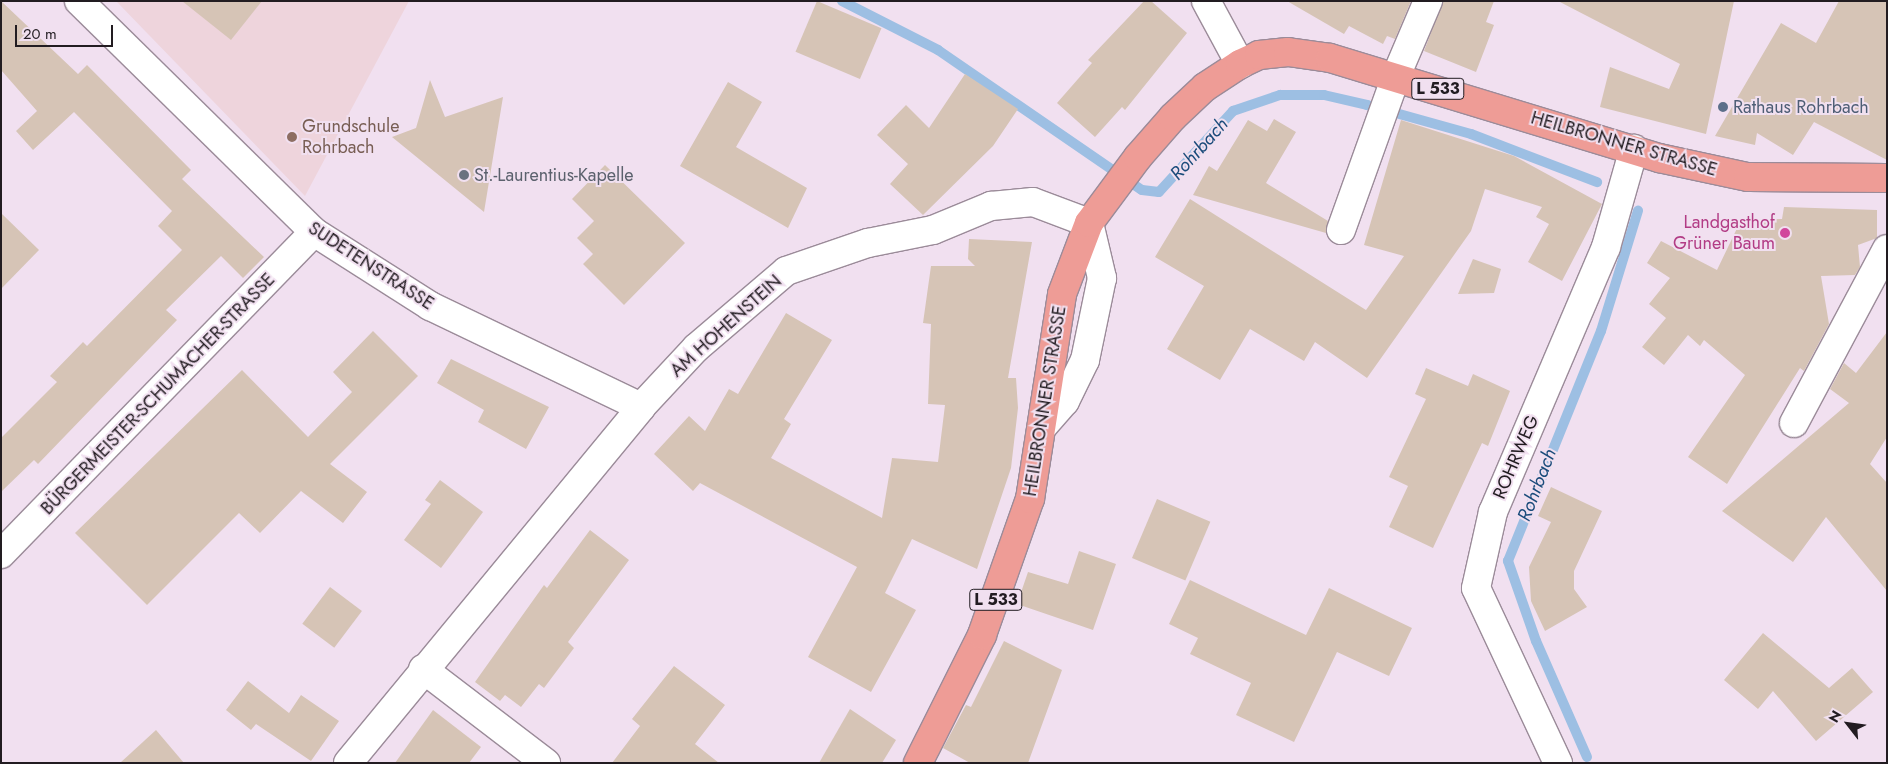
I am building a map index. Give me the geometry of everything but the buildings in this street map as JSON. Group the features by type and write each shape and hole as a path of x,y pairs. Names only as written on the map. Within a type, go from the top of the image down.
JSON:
{"main road":[{"name":"HEILBRONNER STRASSE","path":"918,763 982,635 1005,576 1030,498 1062,294 1089,223 1138,157 1204,87 1240,64 1260,55 1288,52 1388,98 1634,149 1748,177 1887,178"}],"street":[{"name":"SUDETENSTRASSE","path":"79,1 314,232 430,306 641,408"},
{"path":"1206,1 1240,64"},
{"path":"1341,230 1388,98 1428,1"},
{"name":"ROHRWEG","path":"1558,763 1476,588 1493,512 1606,247 1634,149"},
{"name":"AM HOHENSTEIN","path":"348,763 423,669 641,408 696,348 786,271 868,243 933,230 991,206 1033,202 1089,223"},
{"path":"1042,427 1065,401 1085,360 1102,278 1089,223"},
{"name":"BÜRGERMEISTER-SCHUMACHER-STRASSE","path":"1,554 314,232"},
{"path":"1794,423 1887,249"},
{"path":"423,669 546,763"}],"shaded area":[{"name":"Grundschule Rohrbach","path":"116,1 409,1 305,196"}],"waterway":[{"name":"Rohrbach","path":"842,1 938,50 1142,190 1159,192 1233,111 1280,95 1324,95 1367,105 1471,134 1597,182"},
{"name":"Rohrbach","path":"1587,757 1536,641 1508,561 1601,331 1638,211"}],"place":[{"name":"Rathaus Rohrbach","path":"1723,107"},
{"name":"Grundschule Rohrbach","path":"292,137"},
{"name":"St.-Laurentius-Kapelle","path":"464,175"},
{"name":"Landgasthof Grüner Baum","path":"1785,233"}]}
